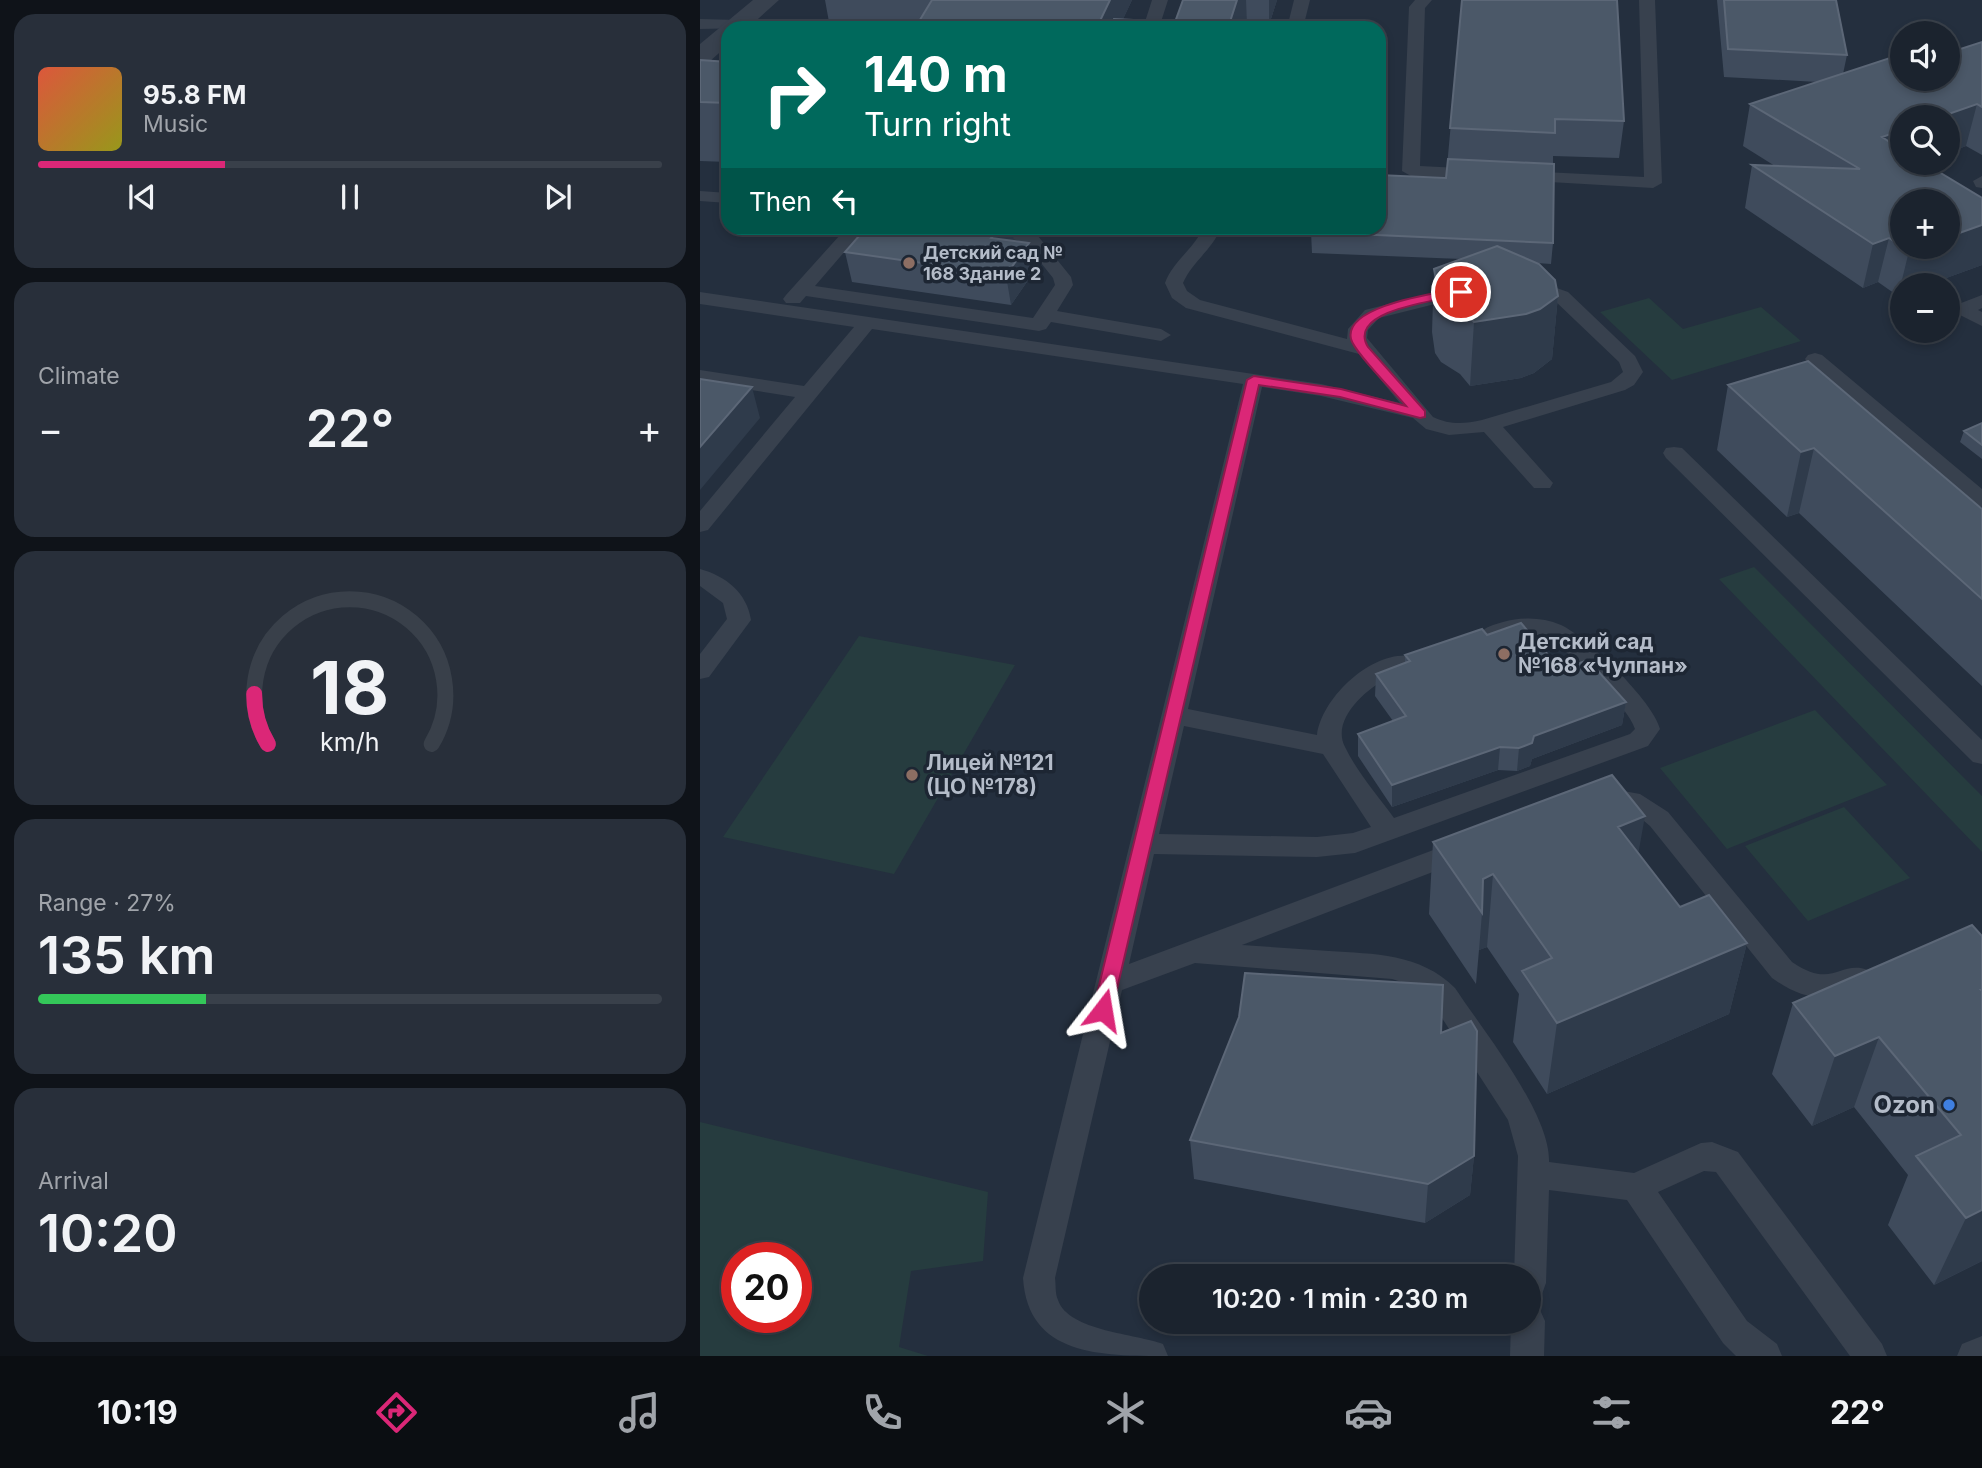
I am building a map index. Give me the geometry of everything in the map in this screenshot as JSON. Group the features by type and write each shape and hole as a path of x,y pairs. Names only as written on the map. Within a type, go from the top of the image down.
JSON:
{"street":[{"path":"743,21 766,0"},
{"path":"700,57 721,40"}],"lane":[{"path":"1153,21 1160,0"},
{"path":"1297,21 1302,0"},
{"path":"1424,0 1417,7 1411,171 1653,183 1647,0"},
{"path":"700,24 721,30"},
{"path":"700,196 721,198"},
{"path":"783,310 846,239 854,235"},
{"path":"1019,235 1036,244 1064,281 1063,289 1025,346"},
{"path":"1209,235 1204,246 1177,274 1174,283 1184,299 1194,304 1363,349"},
{"path":"1479,289 1387,308 1372,314 1358,329 1357,339 1363,349 1420,414 1434,426 1471,429 1618,386 1627,381 1633,372 1628,360 1559,294 1501,289"},
{"path":"801,290 1161,335"},
{"path":"700,298 1341,393 1420,414"},
{"path":"1982,301 1963,309 1982,320"},
{"path":"700,525 867,323"},
{"path":"1815,359 1982,500"},
{"path":"700,376 809,394"},
{"path":"1151,1356 1075,1336 1059,1329 1049,1321 1041,1308 1038,1295 1039,1278 1254,380"},
{"path":"1489,424 1542,483"},
{"path":"1674,453 1982,755"},
{"path":"700,577 727,592 735,601 739,620 700,671"},
{"path":"1143,844 1355,844 1639,740 1646,734 1648,729 1644,719 1619,689 1559,633 1530,625 1516,626 1464,644"},
{"path":"1388,832 1331,747 1331,724 1348,697 1374,674 1425,657"},
{"path":"1174,715 1331,747"},
{"path":"1578,807 1601,798 1618,797 1644,805 1659,819 1782,970 1798,980 1818,987 1837,988 1884,967"},
{"path":"1109,983 1488,841"},
{"path":"1191,953 1392,967 1424,977 1445,996 1521,1114 1532,1142 1531,1264"},
{"path":"1533,1174 1636,1187 1702,1157 1712,1156 1727,1163 1870,1356"},
{"path":"1636,1187 1735,1332 1765,1356"},
{"path":"1527,1356 1528,1334"},
{"path":"1974,1356 1982,1352"}],"green space":[{"path":"1649,298 1683,329 1761,307 1801,341 1672,380 1600,312"},
{"path":"1754,567 1982,796 1982,852 1719,579"},
{"path":"859,636 1015,665 894,874 723,837"},
{"path":"1815,710 1887,785 1727,849 1660,768"},
{"path":"1844,807 1910,878 1808,921 1745,846"},
{"path":"700,1122 988,1192 983,1261 911,1271 899,1347 928,1356 700,1356"}],"building":[{"path":"932,0 1110,0 1100,21 919,21"},
{"path":"1183,0 1237,0 1230,21 1175,21"},
{"path":"1462,0 1617,0 1624,121 1555,119 1555,133 1450,128"},
{"path":"1724,0 1836,0 1847,55 1728,49"},
{"path":"1114,19 1155,21 1113,21"},
{"path":"1982,42 1982,107 1977,104 1960,110 1960,105 1890,105 1890,134 1882,137 1890,142 1890,175 1944,175 1982,198 1982,225 1960,233 1960,189 1890,189 1890,239 1873,244 1752,165 1860,169 1750,104 1890,58 1890,91 1960,91 1960,49"},
{"path":"700,60 721,62 721,103 700,102"},
{"path":"1448,159 1554,164 1553,243 1377,235 1386,235 1386,175 1446,178"},
{"path":"860,235 993,235 991,238 1029,243 1006,275 845,252"},
{"path":"1497,246 1539,264 1555,280 1558,296 1540,309 1526,314 1474,322 1444,298 1438,290 1434,269"},
{"path":"1808,361 1982,509 1982,599 1814,448 1801,452 1728,385"},
{"path":"700,379 752,387 700,447"},
{"path":"1982,423 1982,445 1964,431"},
{"path":"1521,623 1561,670 1588,660 1626,702 1534,736 1532,743 1519,748 1500,747 1392,785 1358,734 1406,716 1376,674 1410,661 1405,655 1482,629 1487,635"},
{"path":"1612,775 1645,816 1618,827 1680,907 1709,895 1747,943 1557,1023 1522,971 1552,958 1493,874 1483,879 1482,913 1433,842"},
{"path":"1972,925 1982,936 1982,1210 1966,1218 1916,1156 1961,1135 1879,1037 1835,1056 1793,1003"},
{"path":"1245,973 1443,985 1441,1033 1471,1021 1477,1031 1474,1156 1428,1184 1190,1140 1239,1017"}],"place":[{"name":"Детский сад № 168 Здание 2","path":"909,263"},
{"name":"Детский сад №168 «Чулпан»","path":"1504,654"},
{"name":"Лицей №121 (ЦО №178)","path":"912,775"},
{"name":"Ozon","path":"1949,1105"}],"route":[{"path":"1103,1010 1254,380 1341,393 1420,414 1363,349 1357,339 1358,329 1372,314 1387,308 1461,292"}]}
